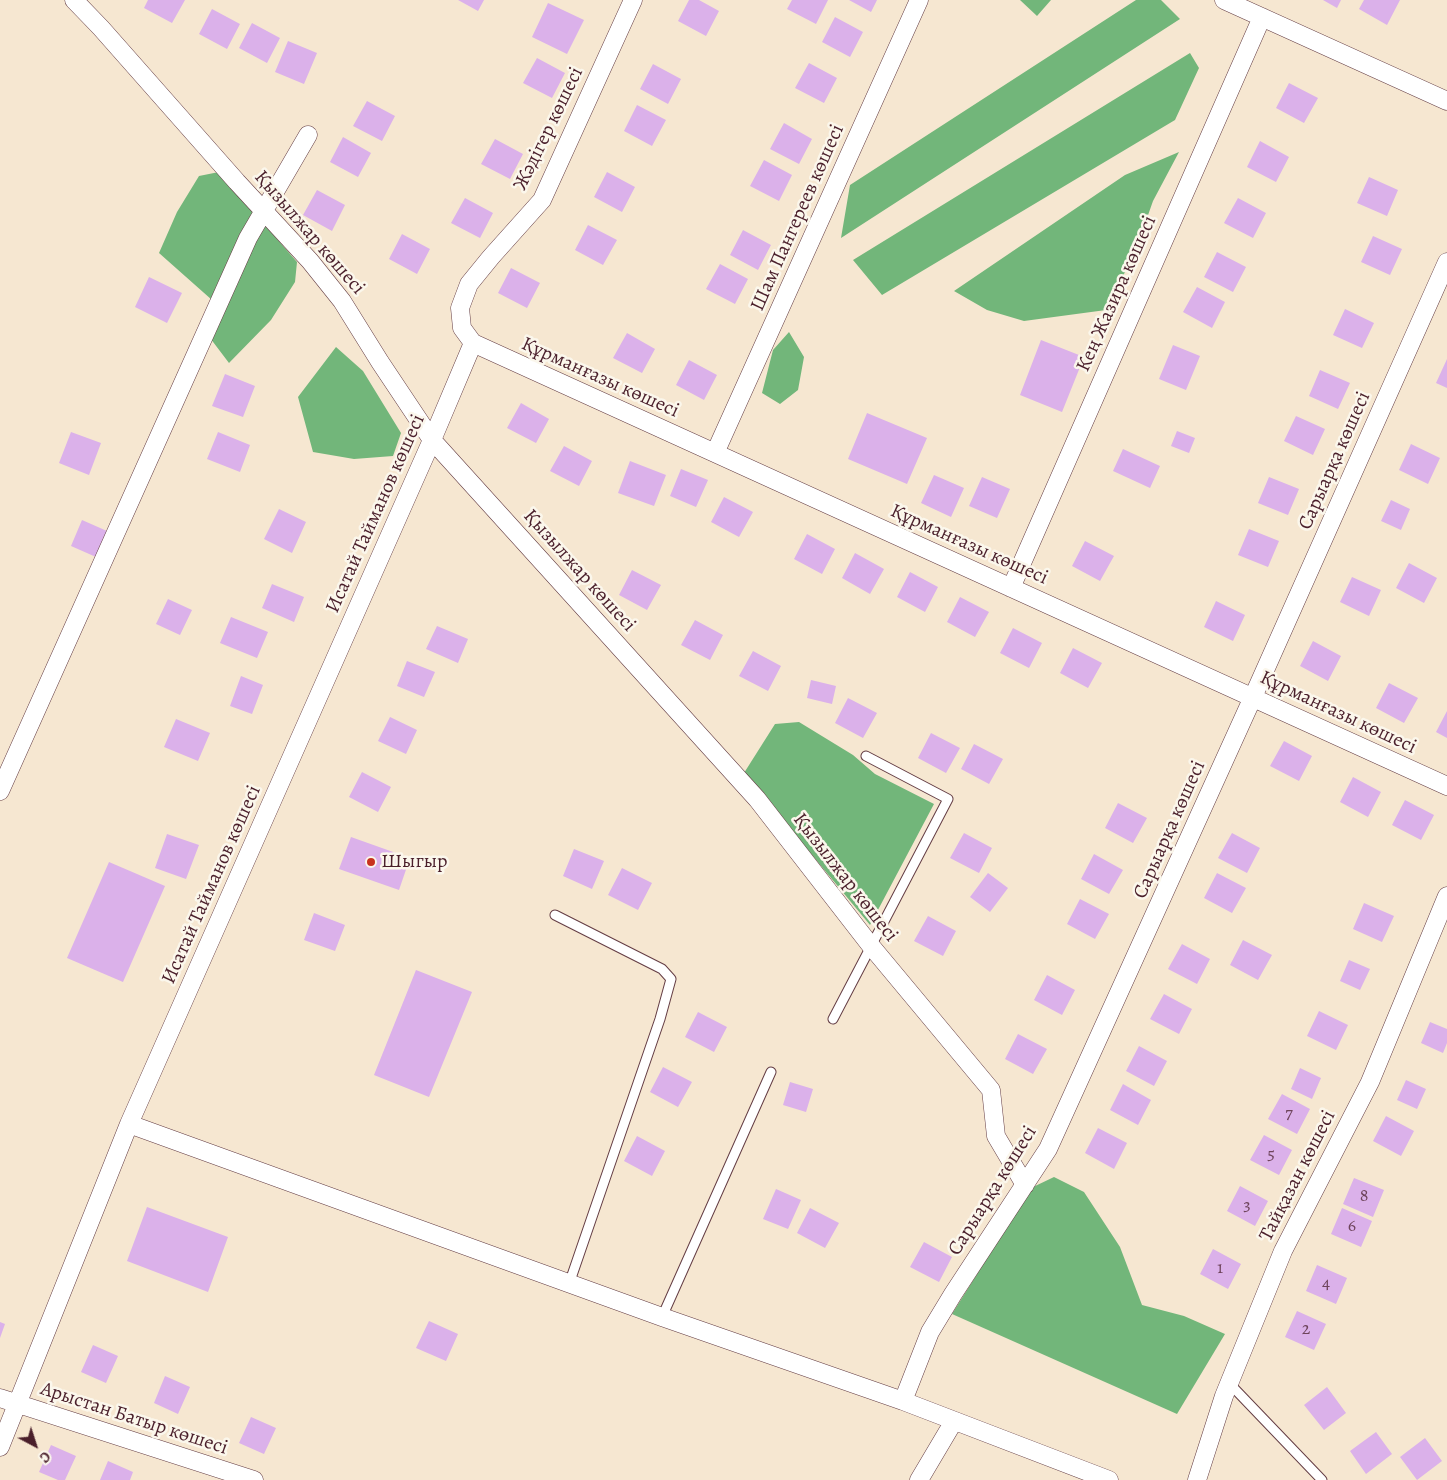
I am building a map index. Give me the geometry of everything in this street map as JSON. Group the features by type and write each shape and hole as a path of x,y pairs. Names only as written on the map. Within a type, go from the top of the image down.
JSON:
{"street":[{"name":"Қызылжар көшесі","path":"74,0 102,28 264,212 310,261 342,301 432,440 757,799 871,946 991,1090 996,1136 1025,1185"},
{"name":"Жәдігер көшесі","path":"473,343 462,328 460,308 469,284 542,200 633,0"},
{"name":"Шам Пангереев көшесі","path":"715,453 919,0"},
{"path":"1224,0 1447,101"},
{"name":"Кең Жазира көшесі","path":"1011,588 1262,17"},
{"path":"0,791 244,246 308,135"},
{"name":"Сарыарқа көшесі","path":"903,1401 930,1332 1048,1149 1253,697 1447,262"},
{"name":"Исатай Тайманов көшесі","path":"0,1447 129,1124 432,440 473,343"},
{"name":"Құрманғазы көшесі","path":"473,343 1447,786"},
{"name":"Тайқазан көшесі","path":"1197,1480 1229,1383 1283,1252 1370,1082 1447,896"},
{"path":"129,1124 569,1284 903,1401 1109,1480"},
{"name":"Арыстан Батыр көшесі","path":"0,1398 254,1480"},
{"path":"919,1480 954,1421"}],"lane":[{"path":"833,1019 948,799 866,756"},
{"path":"555,915 662,969 671,978 660,1019 569,1284"},
{"path":"662,1317 771,1072"},
{"path":"1229,1383 1322,1480"}],"green space":[{"path":"1020,0 1051,0 1037,16"},
{"path":"1136,0 1161,0 1180,19 841,238 850,185"},
{"path":"1190,53 1199,68 1175,120 882,295 853,260"},
{"path":"1179,152 1153,201 1135,252 1106,310 1024,321 987,310 954,291 1125,175"},
{"path":"219,172 297,262 295,282 271,320 229,363 204,330 212,300 159,253 177,212 199,176"},
{"path":"789,332 804,357 798,390 780,404 762,393 773,350"},
{"path":"336,347 363,371 401,433 393,456 354,459 313,452 298,397"},
{"path":"799,722 853,755 875,774 934,804 870,925 744,773 775,724"},
{"path":"1054,1177 1084,1192 1120,1247 1142,1305 1184,1316 1225,1334 1177,1414 952,1314 1031,1188"}],"building":[{"path":"148,0 185,0 172,23 144,8"},
{"path":"458,0 484,0 478,11"},
{"path":"689,0 699,0 719,11 706,36 678,21"},
{"path":"792,0 828,0 816,24 787,9"},
{"path":"849,0 877,0 871,12"},
{"path":"1323,0 1341,0 1337,8"},
{"path":"1364,0 1400,0 1387,25 1359,9"},
{"path":"548,3 584,20 567,54 532,37"},
{"path":"212,9 240,24 227,49 199,34"},
{"path":"835,17 863,32 850,57 822,42"},
{"path":"252,23 280,38 267,63 239,48"},
{"path":"288,41 317,53 304,84 275,72"},
{"path":"537,58 565,73 552,98 523,83"},
{"path":"809,63 837,78 824,103 795,88"},
{"path":"653,64 681,79 668,104 640,89"},
{"path":"1289,83 1318,98 1304,123 1276,108"},
{"path":"367,101 395,116 382,141 353,126"},
{"path":"637,105 666,120 652,146 624,131"},
{"path":"784,123 812,139 799,164 770,149"},
{"path":"343,137 371,153 358,177 330,162"},
{"path":"495,139 523,154 510,179 481,164"},
{"path":"1260,141 1289,157 1276,182 1247,167"},
{"path":"764,160 792,175 779,201 750,186"},
{"path":"607,172 635,187 622,212 594,197"},
{"path":"1369,177 1398,190 1387,216 1357,203"},
{"path":"317,190 345,205 332,231 303,215"},
{"path":"465,198 493,213 480,238 451,223"},
{"path":"1238,198 1266,213 1253,238 1224,223"},
{"path":"588,225 617,240 603,265 575,250"},
{"path":"743,230 771,245 758,270 730,255"},
{"path":"402,234 430,249 417,274 389,259"},
{"path":"1373,236 1402,249 1390,275 1361,262"},
{"path":"1217,252 1246,267 1233,292 1204,277"},
{"path":"720,264 748,279 735,304 706,289"},
{"path":"511,268 540,283 527,308 498,293"},
{"path":"149,277 182,293 167,323 135,307"},
{"path":"1197,287 1225,302 1212,328 1183,312"},
{"path":"1345,309 1374,323 1362,348 1333,335"},
{"path":"627,333 655,349 642,373 613,358"},
{"path":"1041,340 1084,357 1062,412 1020,395"},
{"path":"1173,345 1200,356 1186,390 1159,379"},
{"path":"1447,359 1447,388 1436,383"},
{"path":"689,360 717,375 704,400 676,385"},
{"path":"1320,370 1350,383 1338,409 1309,396"},
{"path":"225,374 255,386 243,417 212,406"},
{"path":"521,403 549,419 536,443 507,428"},
{"path":"867,413 927,438 907,484 848,459"},
{"path":"1296,416 1325,429 1313,455 1284,441"},
{"path":"1177,431 1195,438 1189,453 1171,446"},
{"path":"71,432 101,443 89,475 59,463"},
{"path":"218,432 250,445 240,472 207,459"},
{"path":"1411,444 1440,458 1428,484 1399,470"},
{"path":"564,446 592,461 579,486 550,471"},
{"path":"1123,449 1160,466 1150,488 1113,471"},
{"path":"630,461 666,475 654,506 618,493"},
{"path":"681,469 708,480 696,507 670,496"},
{"path":"934,475 964,488 951,517 921,503"},
{"path":"982,477 1010,489 997,518 969,506"},
{"path":"1269,477 1299,489 1288,515 1258,503"},
{"path":"724,497 753,512 739,537 711,522"},
{"path":"1391,500 1410,509 1401,530 1381,521"},
{"path":"279,509 306,522 292,553 264,539"},
{"path":"82,520 107,531 96,557 71,546"},
{"path":"1249,529 1279,541 1268,567 1238,555"},
{"path":"807,534 835,549 822,574 794,559"},
{"path":"1085,541 1114,556 1100,581 1072,566"},
{"path":"855,553 884,569 870,594 842,578"},
{"path":"1409,563 1437,578 1424,603 1396,588"},
{"path":"632,570 661,585 647,610 619,595"},
{"path":"910,572 938,587 925,612 897,597"},
{"path":"1352,577 1381,590 1369,616 1340,602"},
{"path":"272,584 304,597 294,622 262,608"},
{"path":"960,597 989,612 975,637 947,622"},
{"path":"168,599 192,610 180,635 156,624"},
{"path":"1216,601 1245,615 1233,641 1204,627"},
{"path":"231,617 268,632 257,658 220,643"},
{"path":"695,620 723,635 710,660 681,645"},
{"path":"437,626 468,639 458,663 426,649"},
{"path":"1013,628 1042,643 1029,668 1000,653"},
{"path":"1313,641 1341,656 1328,681 1300,666"},
{"path":"1073,648 1102,663 1088,688 1060,673"},
{"path":"753,651 781,666 768,691 739,676"},
{"path":"407,661 435,672 424,697 397,686"},
{"path":"241,676 263,685 252,714 230,706"},
{"path":"811,680 836,686 832,704 807,698"},
{"path":"1389,683 1418,698 1404,723 1376,708"},
{"path":"848,698 877,713 863,738 835,723"},
{"path":"1447,711 1447,738 1436,732"},
{"path":"390,717 417,730 406,754 378,741"},
{"path":"176,719 210,733 198,761 164,747"},
{"path":"931,733 960,748 946,773 918,758"},
{"path":"1284,741 1312,756 1299,781 1270,766"},
{"path":"974,744 1003,759 989,784 961,769"},
{"path":"362,772 391,787 378,812 349,797"},
{"path":"1353,777 1381,792 1368,817 1340,802"},
{"path":"1405,800 1434,815 1421,840 1392,825"},
{"path":"1118,803 1147,818 1133,843 1105,828"},
{"path":"964,833 992,848 979,873 950,858"},
{"path":"1232,833 1260,848 1247,873 1218,858"},
{"path":"167,834 199,845 186,879 155,868"},
{"path":"351,837 410,858 399,890 339,869"},
{"path":"574,849 604,861 592,889 563,876"},
{"path":"1094,854 1123,870 1109,894 1081,879"},
{"path":"109,862 165,886 123,982 67,958"},
{"path":"622,868 652,883 638,910 608,895"},
{"path":"988,873 1008,888 990,912 970,897"},
{"path":"1217,873 1246,888 1232,913 1204,898"},
{"path":"1080,899 1109,914 1095,939 1067,924"},
{"path":"1364,903 1394,916 1382,942 1353,929"},
{"path":"314,913 345,925 335,951 304,940"},
{"path":"928,916 956,931 943,956 914,941"},
{"path":"1243,940 1272,955 1258,980 1230,965"},
{"path":"1182,944 1210,959 1197,984 1168,969"},
{"path":"1349,960 1370,969 1360,990 1340,981"},
{"path":"416,970 472,992 429,1097 374,1075"},
{"path":"1047,975 1075,990 1062,1015 1034,1000"},
{"path":"1164,994 1192,1009 1179,1034 1150,1019"},
{"path":"1319,1011 1348,1025 1336,1050 1307,1036"},
{"path":"698,1012 727,1027 714,1052 685,1037"},
{"path":"1430,1022 1447,1029 1447,1043 1443,1053 1421,1043"},
{"path":"1018,1034 1047,1049 1033,1074 1005,1059"},
{"path":"1139,1046 1167,1061 1154,1086 1126,1071"},
{"path":"663,1067 692,1082 678,1107 650,1092"},
{"path":"1300,1068 1321,1078 1312,1099 1291,1089"},
{"path":"1406,1080 1426,1089 1417,1109 1397,1100"},
{"path":"790,1082 813,1089 806,1112 783,1105"},
{"path":"1123,1084 1151,1100 1138,1125 1110,1110"},
{"path":"1282,1094 1310,1109 1297,1134 1268,1119"},
{"path":"1386,1116 1414,1131 1401,1156 1373,1141"},
{"path":"1098,1128 1127,1143 1114,1169 1085,1153"},
{"path":"1264,1135 1292,1150 1279,1175 1250,1160"},
{"path":"637,1136 665,1151 652,1176 624,1161"},
{"path":"1354,1178 1384,1190 1373,1217 1343,1204"},
{"path":"1240,1186 1268,1201 1255,1226 1227,1211"},
{"path":"776,1189 801,1200 788,1229 763,1219"},
{"path":"147,1207 228,1237 208,1292 127,1261"},
{"path":"810,1208 839,1223 825,1248 797,1233"},
{"path":"1342,1208 1372,1221 1361,1247 1331,1234"},
{"path":"924,1242 952,1257 939,1282 910,1267"},
{"path":"1213,1249 1241,1264 1228,1289 1200,1274"},
{"path":"1317,1265 1347,1278 1336,1304 1306,1291"},
{"path":"1297,1311 1326,1324 1314,1350 1285,1337"},
{"path":"429,1321 458,1334 446,1361 416,1348"},
{"path":"0,1322 5,1324 0,1338"},
{"path":"93,1345 118,1356 106,1383 81,1372"},
{"path":"165,1376 190,1387 178,1414 154,1403"},
{"path":"1327,1387 1346,1413 1324,1430 1304,1405"},
{"path":"251,1417 276,1428 264,1454 239,1443"},
{"path":"1376,1432 1392,1454 1366,1474 1350,1451"},
{"path":"1425,1438 1442,1461 1417,1480 1400,1457"},
{"path":"51,1445 76,1456 65,1480 58,1480 39,1472"},
{"path":"108,1461 133,1472 130,1480 100,1480"}],"place":[{"name":"Шыгыр","path":"371,862"}]}
